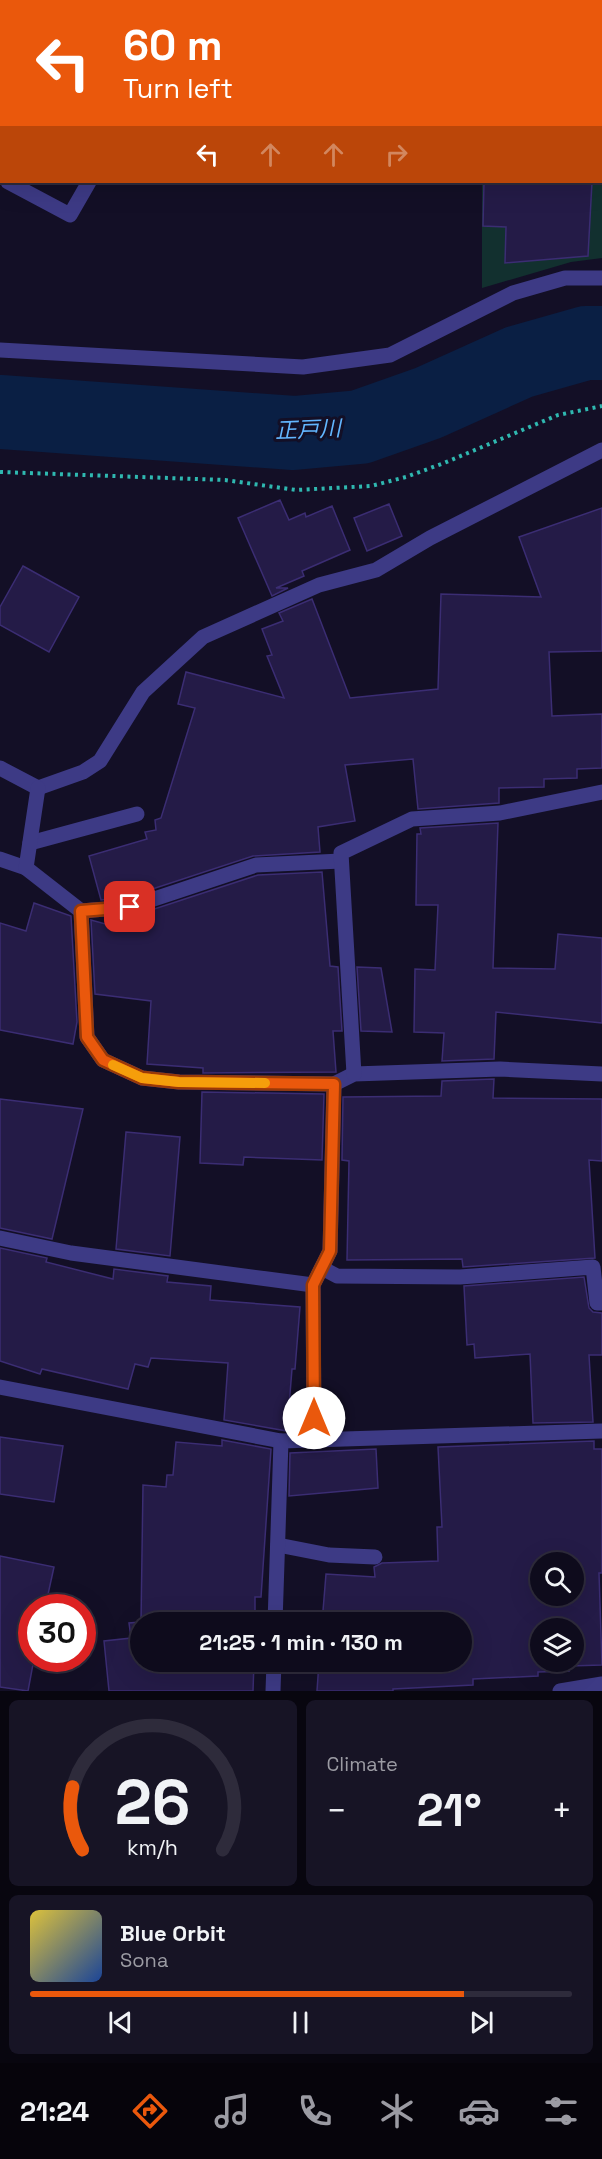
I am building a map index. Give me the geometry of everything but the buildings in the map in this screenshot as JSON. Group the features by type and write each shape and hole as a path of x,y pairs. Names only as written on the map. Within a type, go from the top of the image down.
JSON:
{"street":[{"path":"10,183 70,215 87,183"},
{"path":"0,350 303,367 390,355 513,293 565,278 602,278"},
{"path":"0,768 38,788 83,772 100,761 143,692 203,637 319,585 376,570 430,538 602,450"},
{"path":"26,868 38,788"},
{"path":"354,1074 341,854 412,819 500,813 602,792"},
{"path":"30,843 137,814"},
{"path":"0,859 26,868 81,911 130,907 256,865 341,861"},
{"path":"81,911 87,1037 103,1060 142,1078 179,1082 334,1084 354,1074 500,1069 602,1074"},
{"path":"314,1440 313,1285 330,1251 334,1084"},
{"path":"0,1238 71,1253 313,1285"},
{"path":"322,1268 338,1276 460,1277 593,1267 597,1303 602,1303"},
{"path":"0,1387 281,1441 602,1431"},
{"path":"275,1612 281,1441"},
{"path":"278,1545 329,1556 375,1557"},
{"path":"273,1691 274,1672"},
{"path":"560,1691 602,1684"}],"path":[{"path":"0,472 225,480 296,490 371,486 435,466 558,415 602,406"}],"green space":[{"path":"482,183 602,183 602,258 571,262 482,288"}],"waterway":[{"name":"正戸川","path":"0,412 294,433 360,427 428,403 519,362 586,343 602,343"}],"slow traffic":[{"path":"113,1065 142,1078 179,1082 265,1083"}],"route":[{"path":"130,907 81,911 87,1037 103,1060 142,1078 179,1082 334,1084 330,1251 313,1285 314,1418"}]}
